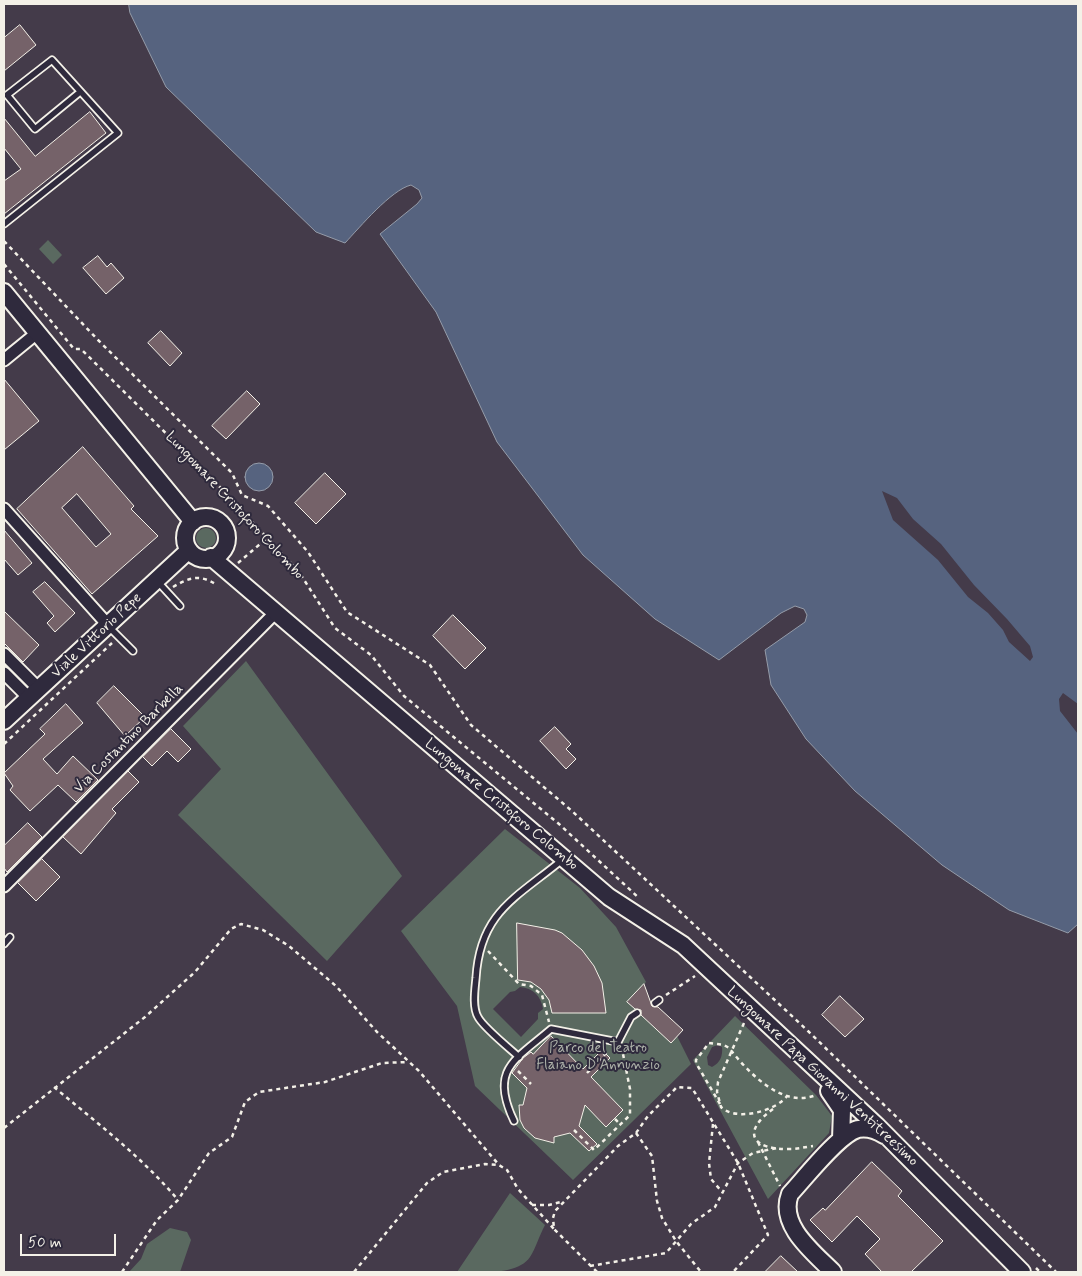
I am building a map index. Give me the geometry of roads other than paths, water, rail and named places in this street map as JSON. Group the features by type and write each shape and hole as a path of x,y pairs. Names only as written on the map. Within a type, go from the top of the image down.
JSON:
{"street":[{"path":"4,292 193,522"},
{"path":"4,360 37,333"},
{"path":"4,509 114,631"},
{"path":"202,517 213,518 225,530 226,540 224,547 217,555 201,558 189,550 185,535 193,522 202,517"},
{"name":"Viale Vittorio Pepe","path":"4,721 34,694 114,631 162,586 189,550"},
{"name":"Lungomare Cristoforo Colombo","path":"210,557 609,897"},
{"name":"Via Costantino Barbella","path":"4,886 275,613"},
{"path":"4,654 34,694"},
{"path":"4,673 34,694"},
{"name":"Lungomare Papa Giovanni Ventitreesimo","path":"609,897 683,945 888,1137 1022,1272"},
{"path":"803,1059 839,1103 844,1115 841,1139"},
{"path":"833,1272 800,1239 786,1204 790,1194 841,1139 862,1129 872,1129 888,1137"}],"lane":[{"path":"4,224 118,133 52,60 8,95 35,129 80,92"},
{"path":"162,586 180,606"},
{"path":"114,631 133,651"},
{"path":"519,1057 478,1016 474,993 480,943 497,916 514,897 564,858"},
{"path":"4,944 10,937"},
{"path":"514,1121 504,1087 506,1070 551,1029 604,1038 615,1043 620,1040 631,1017 638,1014"}],"water":[{"path":"129,4 1078,4 1078,924 1068,933 1009,910 942,865 855,791 806,739 771,685 765,650 805,622 807,615 804,609 795,606 781,613 719,660 655,619 583,555 497,442 436,312 380,234 417,204 422,198 419,190 411,185 394,194 345,243 316,232 166,87 130,13"},
{"path":"259,463 269,467 273,477 269,487 259,491 249,487 245,477 249,467"}],"park label":[{"name":"Parco del Teatro Flaiano D'Annunzio","path":"598,1058"}]}
